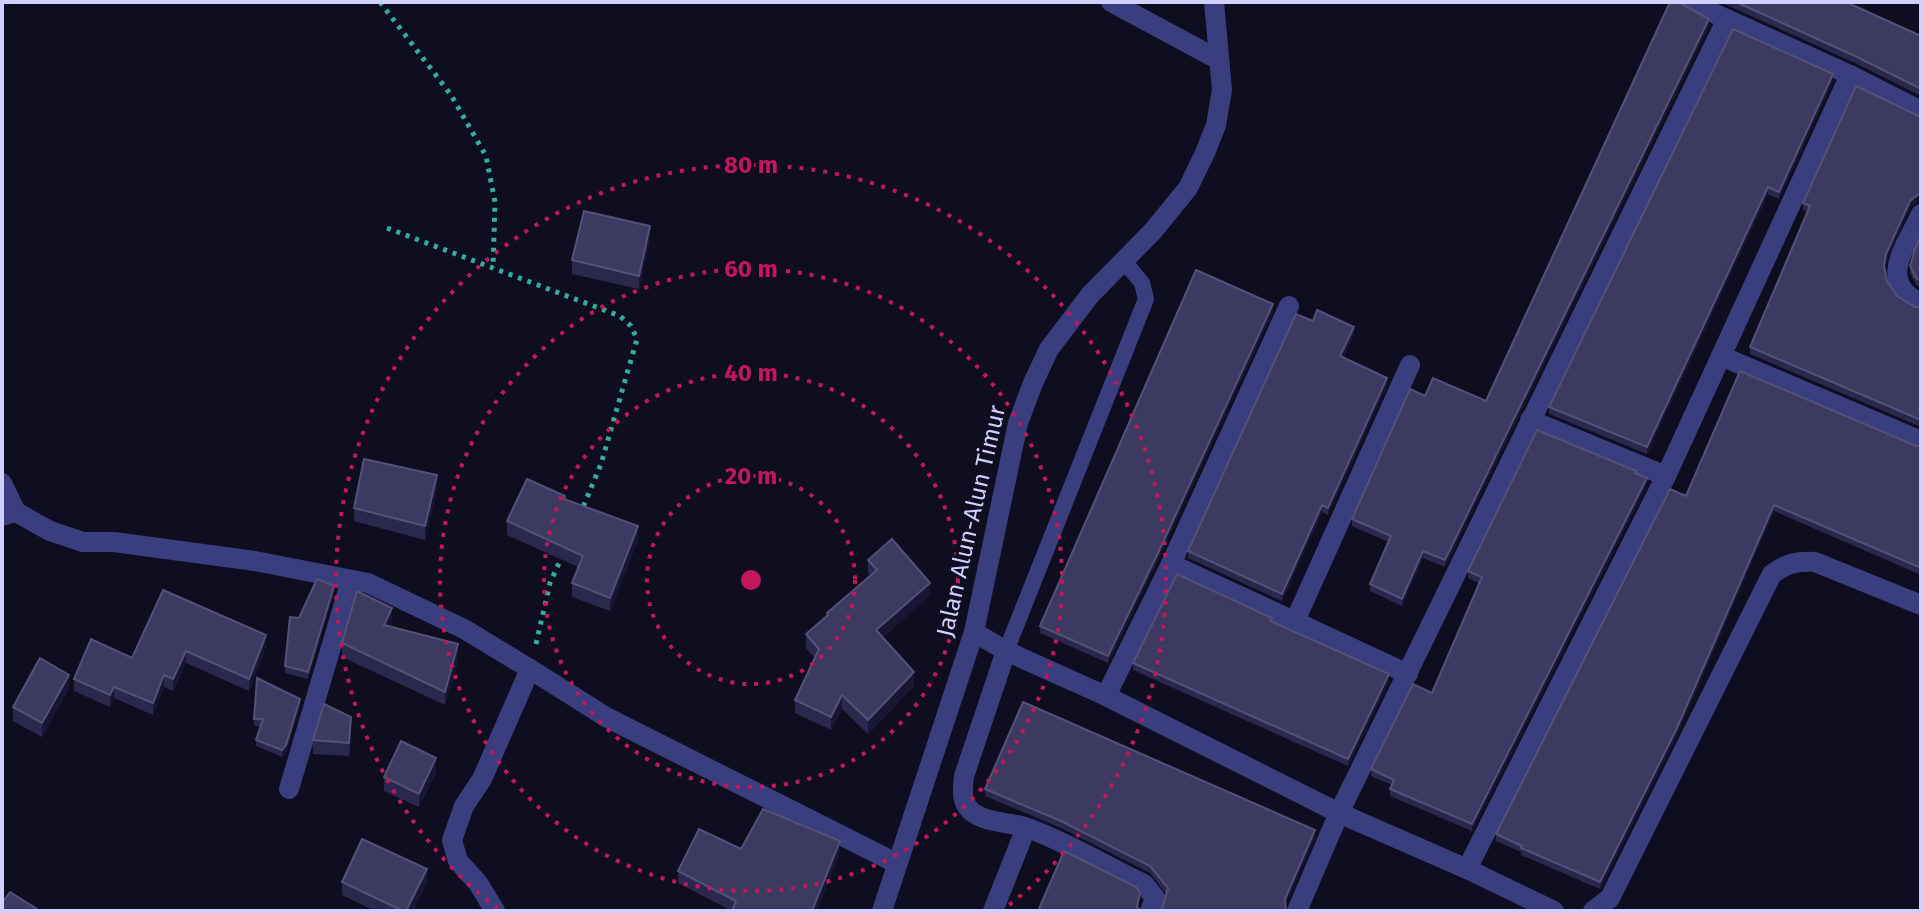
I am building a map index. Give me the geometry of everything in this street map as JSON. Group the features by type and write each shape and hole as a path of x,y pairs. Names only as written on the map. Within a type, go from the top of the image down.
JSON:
{"street":[{"path":"1111,2 1219,60"},
{"name":"Jalan Alun-Alun Timur","path":"882,911 974,632 1018,423 1033,383 1049,349 1090,295 1153,231 1188,188 1216,125 1222,90 1214,2"},
{"path":"1689,2 1921,111"},
{"path":"1297,911 1339,813 1727,19"},
{"path":"1467,869 1666,476 1850,75"},
{"path":"1921,214 1897,273 1897,285 1905,296 1921,303"},
{"path":"1106,696 1171,564 1289,306"},
{"path":"1721,356 1921,441"},
{"path":"1295,621 1410,365"},
{"path":"1530,420 1666,476"},
{"path":"2,483 9,514 83,542 114,542 255,561 368,583 464,629 606,717 896,863"},
{"path":"1593,911 1610,898 1772,574 1785,564 1815,562 1921,605"},
{"path":"1171,564 1408,674"},
{"path":"289,789 351,580"},
{"path":"974,632 1006,651 1106,696 1339,813 1554,911"},
{"path":"1006,651 964,776 962,792 971,810 981,817 1026,828 1144,884 1155,898 1150,911"},
{"path":"495,911 478,883 458,861 452,840 464,806 482,779 530,669"},
{"path":"993,911 1026,828"}],"lane":[{"path":"1006,651 1146,299 1142,283 1123,260"}],"path":[{"path":"380,2 451,95 486,156 495,202 493,268"},
{"path":"387,228 620,316 631,326 637,339 601,464 579,516"},
{"path":"530,669 550,583 568,542"}],"building":[{"path":"1670,2 1678,2 1709,19 1445,560 1423,551 1402,599 1370,584 1391,536 1352,519 1410,389 1425,396 1433,378 1486,401"},
{"path":"1736,2 1846,2 1921,36 1921,89 1855,56"},
{"path":"1733,29 1833,74 1779,192 1768,187 1647,447 1549,407"},
{"path":"1856,86 1921,117 1921,195 1910,201 1886,254 1884,266 1887,281 1897,296 1915,307 1921,307 1921,420 1750,347 1810,206 1803,203"},
{"path":"584,211 650,226 639,276 572,260"},
{"path":"1921,236 1921,281 1910,266"},
{"path":"1196,270 1273,304 1108,656 1040,626"},
{"path":"1317,310 1354,327 1340,356 1387,378 1328,508 1322,505 1282,594 1188,551 1296,314 1313,321"},
{"path":"1740,371 1921,446 1921,568 1774,505 1677,728 1600,882 1496,834 1670,489 1686,496"},
{"path":"1537,430 1647,478 1472,824 1390,789 1394,780 1371,769 1413,684 1432,693 1482,577 1468,571"},
{"path":"364,459 437,475 425,526 354,508"},
{"path":"527,479 565,496 564,499 638,526 610,598 572,583 583,556 507,521"},
{"path":"892,539 930,583 876,630 914,672 868,720 842,695 831,717 795,700 819,649 806,634 877,570 868,560"},
{"path":"1177,574 1272,618 1270,621 1389,674 1348,759 1133,663"},
{"path":"317,579 334,586 308,672 285,666 290,617 299,618"},
{"path":"163,590 266,635 249,679 186,651 173,679 164,675 153,703 114,687 110,695 74,679 91,639 132,658"},
{"path":"357,591 392,608 384,625 458,644 445,692 342,643"},
{"path":"40,658 69,675 42,723 13,707"},
{"path":"257,678 300,699 282,750 256,740 263,719 254,719"},
{"path":"1023,702 1315,830 1285,899 1286,911 1159,911 1168,888 1150,866 1061,821 985,789"},
{"path":"324,704 351,717 349,743 313,740"},
{"path":"401,741 436,758 419,794 384,777"},
{"path":"763,809 840,841 812,911 732,911 736,901 678,871 699,829 741,849"},
{"path":"362,839 427,869 406,911 342,882"},
{"path":"1064,851 1136,887 1140,893 1137,907 1141,911 1038,911"},
{"path":"10,892 40,911 2,911 2,903"}]}
